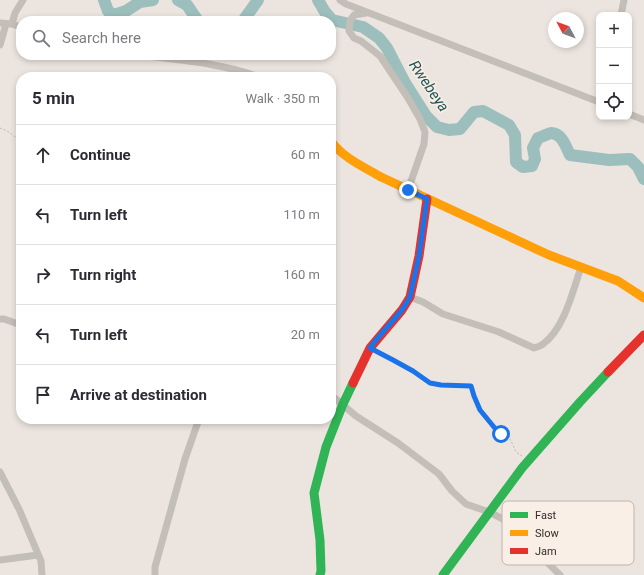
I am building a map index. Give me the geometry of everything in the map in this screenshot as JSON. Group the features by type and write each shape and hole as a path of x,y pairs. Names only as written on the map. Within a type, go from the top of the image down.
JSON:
{"street":[{"path":"0,45 6,24 23,0"},
{"path":"340,0 346,4 596,101"},
{"path":"622,12 624,0"},
{"path":"368,12 354,15 350,21 349,31 354,38 361,41 380,56 408,98 420,119 425,132 424,144 408,190"},
{"path":"6,24 16,26"},
{"path":"173,60 245,72"},
{"path":"632,115 644,120"},
{"path":"336,147 355,162 381,177 549,255 618,281 644,298"},
{"path":"336,422 370,348 402,310 410,297 419,256 427,199"},
{"path":"410,297 423,302 443,314 499,332 534,348 542,345 553,335 564,318 580,267"},
{"path":"0,319 16,323"},
{"path":"443,575 522,468 580,402 644,335"},
{"path":"336,399 356,416 439,474 452,491 466,504 489,512 502,519"},
{"path":"155,575 155,567 185,459 197,424"},
{"path":"320,575 320,540 314,493 326,447 335,424"},
{"path":"0,472 19,509 41,561 42,575"},
{"path":"0,560 38,555"},
{"path":"550,565 560,575"}],"path":[{"path":"0,128 8,131 16,137"},
{"path":"370,348 413,371 430,383 471,386 480,410 498,432 508,437 516,452 529,460"}],"waterway":[{"name":"Rwebeya","path":"104,0 108,11 114,15 126,11 140,2 153,0"},
{"name":"Rwebeya","path":"178,0 187,5 195,16"},
{"name":"Rwebeya","path":"247,16 258,0"},
{"name":"Rwebeya","path":"318,0 328,16"},
{"name":"Rwebeya","path":"336,21 363,27 379,38 387,48 405,83 426,116 437,127 449,130 460,129 474,112 483,111 509,125 515,135 516,162 523,167 532,166 535,159 533,148 538,138 551,133 558,135 561,138 570,155 609,160 630,159 638,167 644,179"}],"traffic: fast":[{"path":"443,575 522,468 608,372"},
{"path":"336,422 353,383"},
{"path":"320,575 320,540 314,493 326,447 335,424"}],"traffic: slow":[{"path":"336,147 361,166 381,177 549,255 618,281 644,298"}],"traffic: jam":[{"path":"353,383 370,348 402,310 410,297 419,256 427,199"},
{"path":"608,372 644,335"}],"route":[{"path":"408,190 427,199 419,256 410,297 402,310 370,348 413,371 430,383 471,386 480,410 501,434"}]}
